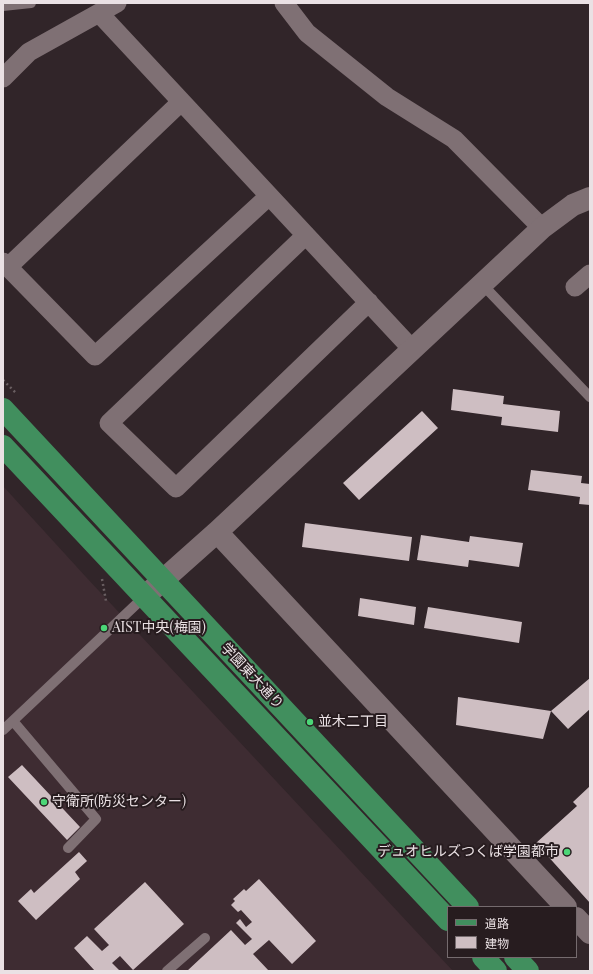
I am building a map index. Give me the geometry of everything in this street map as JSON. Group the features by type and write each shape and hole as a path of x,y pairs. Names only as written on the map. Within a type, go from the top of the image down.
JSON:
{"main road":[{"name":"学園東大通り","path":"3,409 467,906"},
{"name":"学園東大通り","path":"3,446 144,598 447,919"},
{"path":"484,958 496,971"},
{"path":"516,958 528,971"}],"street":[{"path":"3,78 29,52 117,3"},
{"path":"284,3 307,33 381,92 454,139 542,228"},
{"path":"98,13 411,348"},
{"path":"181,102 5,265 95,356 269,196"},
{"path":"144,598 411,348 542,228 573,204 590,198"},
{"path":"306,235 109,423 176,488 369,302"},
{"path":"575,287 590,274"},
{"path":"216,532 565,906"},
{"path":"577,919 590,933"}],"lane":[{"path":"3,6 31,3"},
{"path":"481,283 590,397"},
{"path":"3,730 144,598"},
{"path":"13,721 96,819 68,848"},
{"path":"168,971 206,938"}],"shaded area":[{"path":"3,486 86,577 453,971 3,971"}],"building":[{"path":"453,389 504,396 503,404 560,411 558,432 501,425 502,417 451,410"},
{"path":"422,411 438,428 359,500 343,483"},
{"path":"531,470 582,476 581,483 590,484 590,505 579,504 580,497 528,490"},
{"path":"305,523 412,537 409,561 302,547"},
{"path":"421,535 469,542 470,536 523,543 519,567 469,560 468,567 417,560"},
{"path":"360,598 416,607 414,625 358,616"},
{"path":"428,607 522,622 519,643 424,628"},
{"path":"590,678 590,709 568,729 551,711"},
{"path":"458,697 551,711 543,739 456,725"},
{"name":"守衛所(防災センター)","path":"22,765 80,827 67,840 8,777"},
{"name":"デュオヒルズつくば学園都市","path":"590,786 590,903 536,843 577,806 573,802"},
{"path":"79,852 87,861 75,872 80,879 36,920 18,901 31,889 34,893"},
{"path":"259,879 316,941 292,964 269,940 253,954 269,971 187,971 231,930 245,945 252,939 236,923 240,919 246,927 252,922 241,910 238,912 231,905 235,901 233,899 244,889 246,891"},
{"path":"145,882 184,924 133,970 120,956 112,963 120,971 95,971 74,948 87,936 102,951 109,945 94,929"}],"place":[{"name":"AIST中央(梅園)","path":"104,628"},
{"name":"並木二丁目","path":"310,722"},
{"name":"守衛所(防災センター)","path":"44,802"},
{"name":"デュオヒルズつくば学園都市","path":"567,852"}]}
